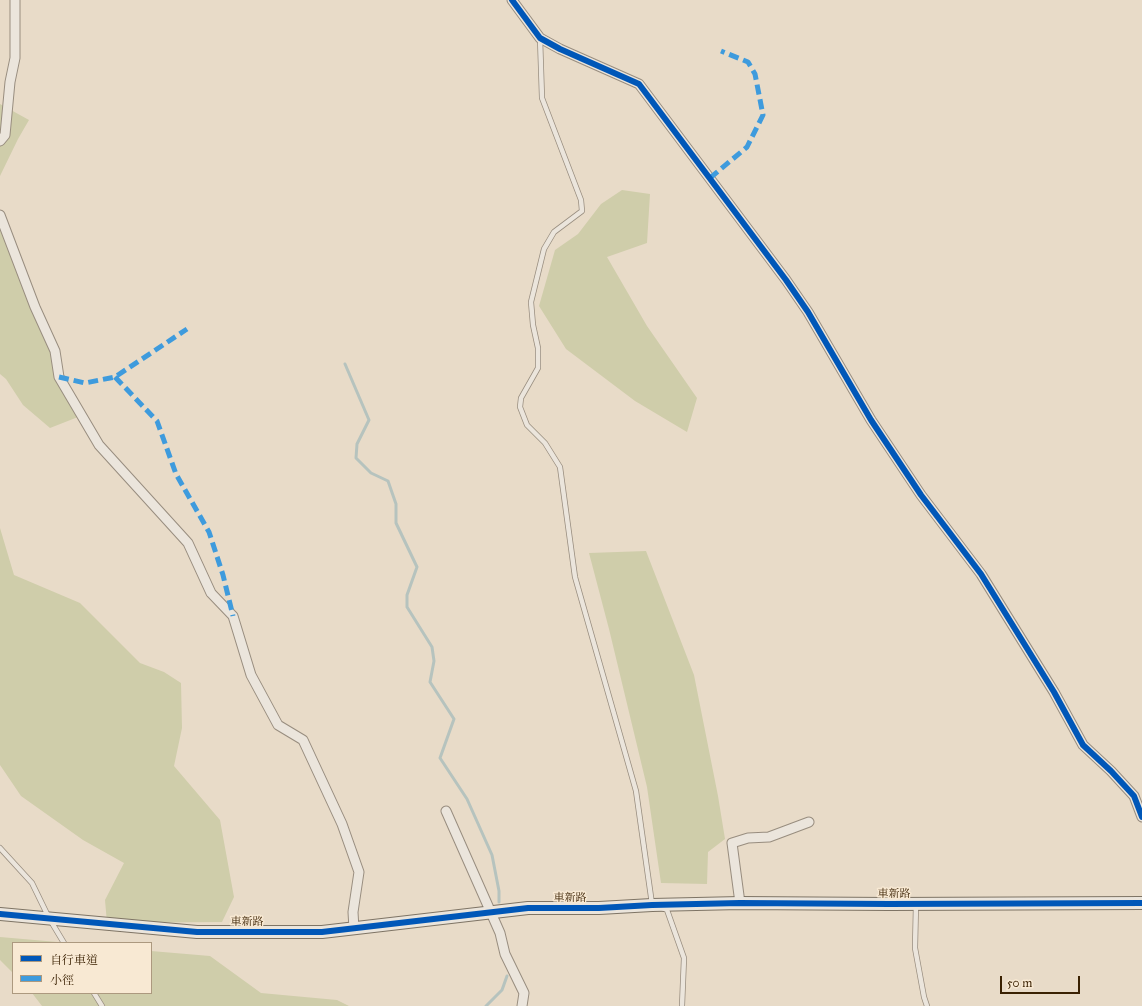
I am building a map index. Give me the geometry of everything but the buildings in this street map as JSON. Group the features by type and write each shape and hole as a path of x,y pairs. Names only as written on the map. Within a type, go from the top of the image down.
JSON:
{"street":[{"path":"0,141 5,135 10,82 16,58 15,0"},
{"path":"512,0 540,38 560,49 639,84 644,90 786,280 812,319 871,420 921,495 981,574 1054,692 1083,745 1111,771 1134,796 1142,817"},
{"path":"0,215 55,352 59,377 99,445 188,543 211,593 233,616 251,675 278,724 303,740 342,824 359,872 353,912 354,929"},
{"path":"446,811 500,933 504,954 524,993 522,1006"},
{"path":"740,903 732,843 748,838 769,837 809,822"},
{"name":"車新路","path":"0,914 197,932 322,932 528,908 599,908 652,904 740,903 1142,903"}],"lane":[{"path":"540,38 542,98 581,200 582,211 554,232 544,249 531,302 533,325 538,348 538,368 521,398 520,407 527,425 544,443 560,467 575,577 636,791 652,904 667,910 684,958 682,1006"},
{"path":"0,848 32,883 49,918 63,942"},
{"path":"916,904 915,948 927,1006"},
{"path":"95,994 102,1006"}],"shaded area":[{"path":"0,104 29,120 0,176"},
{"path":"622,190 650,194 647,243 607,257 647,326 697,398 687,432 635,401 566,349 539,306 555,250 578,234 601,204"},
{"path":"0,212 78,417 50,428 23,405 6,379 0,374"},
{"path":"0,528 14,575 80,603 140,663 164,672 181,683 182,728 174,766 220,820 234,897 222,922 107,923 105,900 124,863 83,840 21,796 0,765"},
{"path":"646,551 694,675 718,796 725,839 708,852 707,884 661,883 647,787 589,553"},
{"path":"0,937 58,942 12,942 12,972 0,960"},
{"path":"152,951 210,956 261,993 337,1000 349,1006 42,1006 33,994 152,994"}],"waterway":[{"path":"345,364 369,420 357,444 356,458 371,473 388,481 396,504 396,523 417,567 407,595 407,607 432,647 434,661 430,682 454,719 440,758 467,799 492,855 499,891 499,902"},
{"path":"486,1006 502,990 507,976"}],"marked path":[{"path":"710,178 747,147 763,115 755,74 748,62 721,51"},
{"path":"59,377 85,383 115,377 187,329"},
{"path":"115,377 157,421 176,474 209,532 223,575 233,616"}],"cycle path":[{"path":"512,0 540,38 560,49 639,84 786,280 808,312 871,420 921,495 981,574 1054,692 1083,745 1111,771 1134,796 1142,817"},
{"path":"0,914 197,932 322,932 528,908 599,908 740,903 1142,903"}]}
